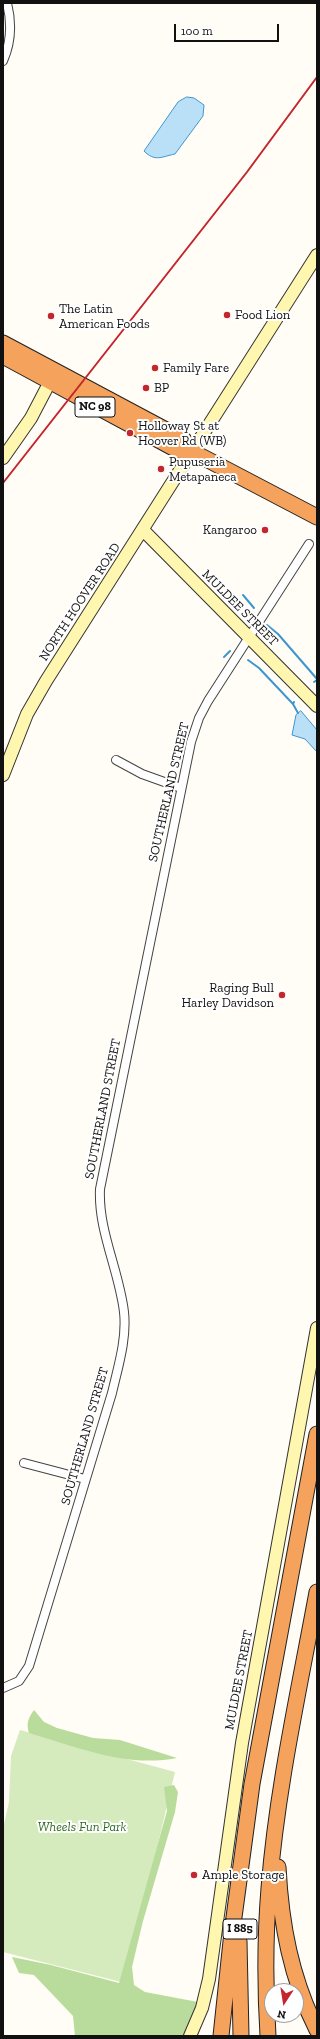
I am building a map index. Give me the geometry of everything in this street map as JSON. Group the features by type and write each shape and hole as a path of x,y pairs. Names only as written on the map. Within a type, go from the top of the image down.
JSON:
{"highway":[{"name":"NC 98","path":"3,343 53,377 176,450 193,452 317,517"},
{"name":"NC 98","path":"3,356 53,377"},
{"name":"I 885","path":"241,2036 240,1924 247,1822 259,1746 317,1434"},
{"name":"I 885","path":"268,2036 267,1925 276,1826 287,1751 317,1592"},
{"path":"221,2036 231,1939 247,1822"},
{"path":"276,1826 280,1898 285,1938 295,1976 317,2030"}],"street":[{"path":"3,61 10,37 10,16 7,3"},
{"name":"NORTH HOOVER ROAD","path":"3,776 20,731 33,703 317,255"},
{"path":"3,458 31,418 53,377"},
{"name":"MULDEE STREET","path":"143,530 317,706"},
{"name":"SOUTHERLAND STREET","path":"3,1688 19,1681 28,1666 113,1388 124,1331 124,1313 120,1288 106,1239 99,1207 102,1173 191,742 199,718 309,544"},
{"path":"116,760 142,774 181,788"},
{"name":"MULDEE STREET","path":"190,2036 202,2008 209,1979 240,1751 317,1328"},
{"path":"24,1463 85,1479"}],"green space":[{"path":"34,1710 44,1722 57,1728 93,1738 120,1740 177,1758 139,1760 120,1758 83,1750 29,1733 28,1721"},
{"name":"Wheels Fun Park","path":"20,1730 175,1772 125,1983 3,1952 3,1829 9,1802 11,1756"},
{"path":"174,1785 178,1792 175,1812 143,1921 132,1967 134,1985 145,1992 198,2002 184,2036 75,2036 73,2016 34,1975 19,1973 12,1957 51,1965 119,1983 167,1811 164,1787"}],"water":[{"path":"187,97 194,98 204,105 203,116 175,154 158,158 152,157 144,151 178,102"},
{"path":"301,711 317,730 317,752 305,739 292,735 296,715"}],"waterway":[{"path":"243,595 254,608"},
{"path":"267,625 278,634 317,679"},
{"path":"224,657 230,651"},
{"path":"248,660 259,668 293,704 294,702"},
{"path":"293,704 298,713"}],"railway":[{"path":"3,483 247,172 317,77"}],"place":[{"name":"Food Lion","path":"227,315"},
{"name":"The Latin American Foods","path":"51,316"},
{"name":"Family Fare","path":"155,368"},
{"name":"BP","path":"146,388"},
{"name":"Holloway St at Hoover Rd (WB)","path":"130,433"},
{"name":"Pupuseria Metapaneca","path":"161,469"},
{"name":"Kangaroo","path":"265,530"},
{"name":"Raging Bull Harley Davidson","path":"282,995"},
{"name":"Ample Storage","path":"194,1875"}]}
